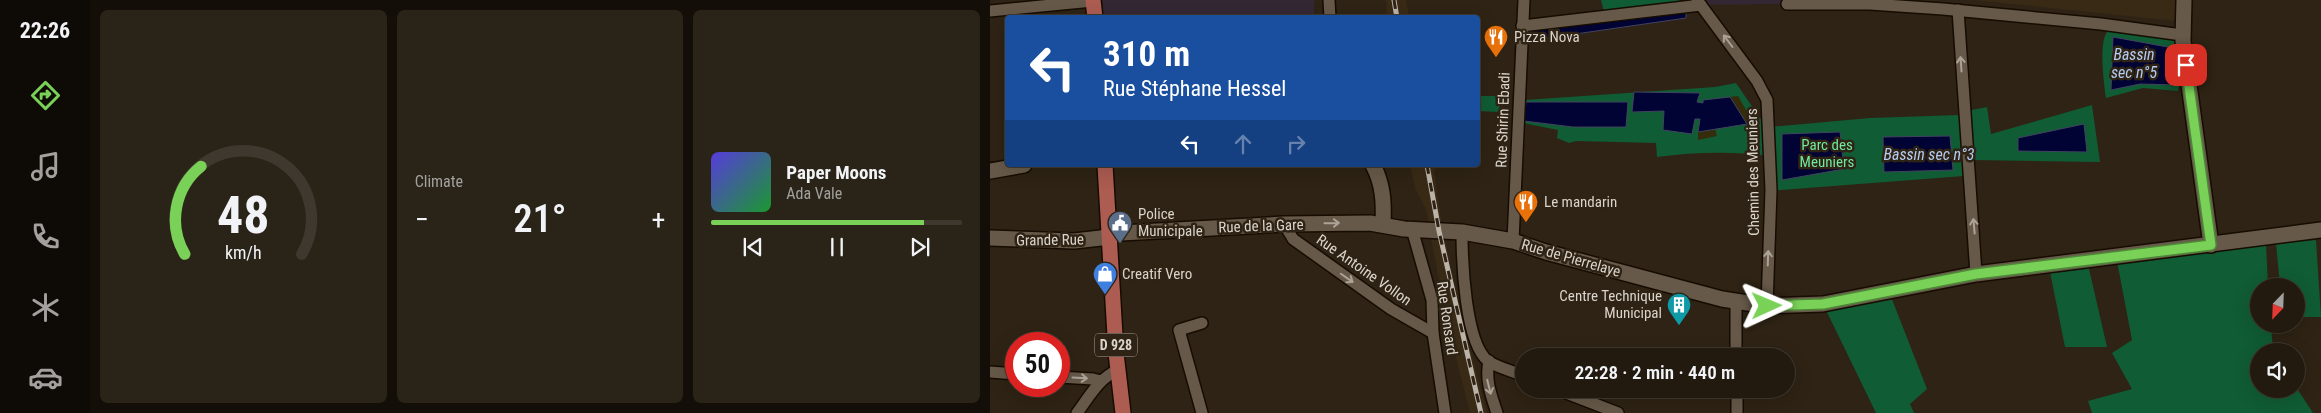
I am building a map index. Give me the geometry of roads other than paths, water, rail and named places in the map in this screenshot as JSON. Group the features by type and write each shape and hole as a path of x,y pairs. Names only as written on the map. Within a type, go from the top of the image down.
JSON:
{"main road":[{"path":"2184,0 2182,35 2211,245"},
{"path":"1093,1 1095,15"},
{"path":"990,171 1013,167"},
{"name":"D 928","path":"1105,167 1118,370 1124,413"},
{"path":"1374,167 1379,176 1384,197 1383,224"},
{"name":"Rue de la Gare","path":"1109,234 1284,224 1383,224 1412,229"},
{"name":"Rue de Pierrelaye","path":"1412,229 1462,232 1513,240 1546,252 1736,302 1767,306 1823,304 1976,274 2321,230"},
{"name":"Grande Rue","path":"990,238 1074,241 1101,238 1109,234"}],"street":[{"path":"1329,0 1330,15"},
{"name":"Rue Shirin Ebadi","path":"1513,240 1524,0"},
{"path":"1966,0 1964,11 1976,274"},
{"path":"990,11 1093,1"},
{"path":"1522,26 1699,3"},
{"name":"Chemin des Meuniers","path":"1699,3 1757,81 1767,100 1771,190 1767,306"},
{"path":"1787,4 1870,4 1964,11 2101,24 2182,35"},
{"name":"Rue Antoine Vollon","path":"1284,224 1293,239 1391,309 1433,333"},
{"name":"Rue Ronsard","path":"1412,229 1432,300 1433,333 1445,413"},
{"path":"1462,232 1462,262 1472,333 1479,351 1489,361 1515,372"},
{"path":"1736,302 1736,348"},
{"path":"1202,323 1180,330 1202,413"},
{"path":"1489,361 1486,373 1497,413"},
{"path":"1077,413 1101,381 1108,374 1118,370"},
{"path":"990,372 1005,373"},
{"path":"1070,377 1093,378 1101,381"},
{"path":"1579,398 1618,413"},
{"path":"1737,398 1737,413"}],"water":[{"path":"1686,11 1686,18 1527,41 1527,30"},
{"name":"Bassin sec n°5","path":"2113,37 2173,48 2180,85 2140,84 2111,90"},
{"path":"1634,92 1700,93 1697,102 1703,103 1703,100 1730,97 1747,124 1698,132 1700,119 1695,119 1692,134 1663,130 1664,111 1632,112"},
{"path":"1526,102 1628,102 1626,127 1573,127 1524,121"},
{"path":"2084,124 2087,152 2018,151 2018,138"},
{"path":"1840,132 1844,169 1782,180 1782,134"},
{"name":"Bassin sec n°3","path":"1950,136 1953,170 1884,172 1883,137"}],"railway":[{"path":"1394,0 1396,15"},
{"path":"1427,167 1439,231 1481,413"}],"place":[{"name":"Pizza Nova","path":"1496,58"},
{"name":"Le mandarin","path":"1526,223"},
{"name":"Police Municipale","path":"1120,244"},
{"name":"Creatif Vero","path":"1105,295"},
{"name":"Centre Technique Municipal","path":"1679,326"}],"park label":[{"name":"Parc des Meuniers","path":"1827,154"}]}
